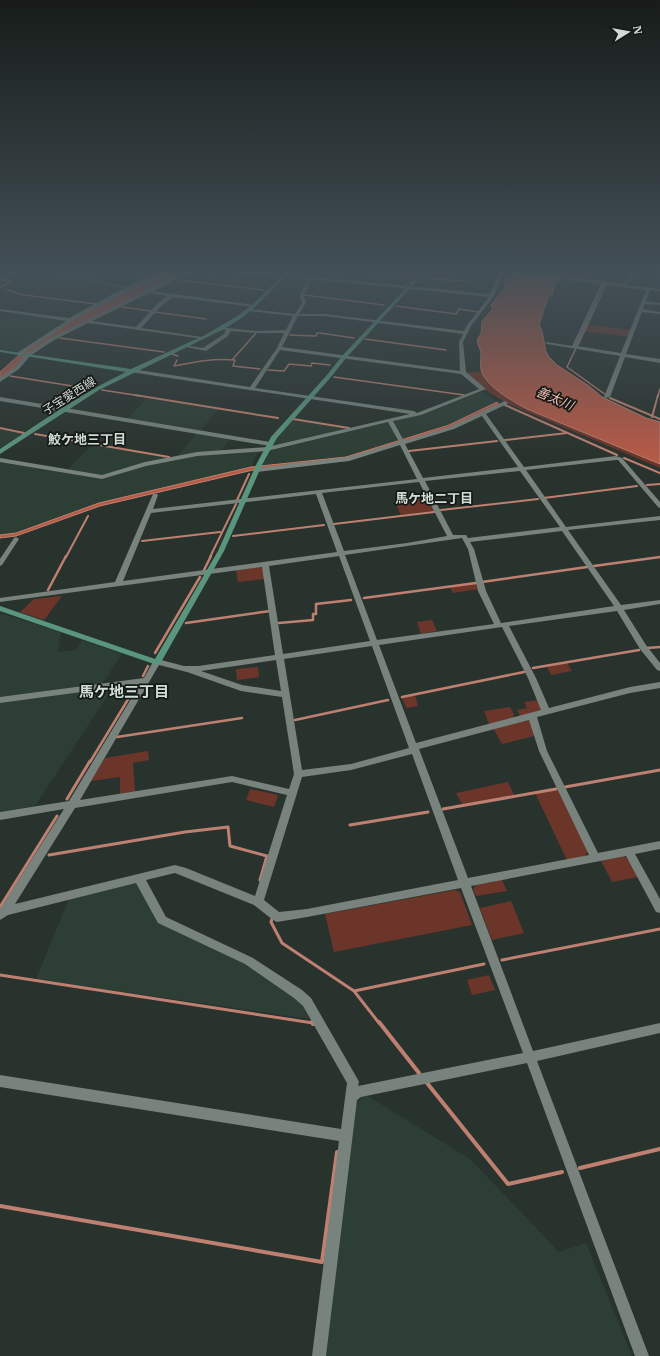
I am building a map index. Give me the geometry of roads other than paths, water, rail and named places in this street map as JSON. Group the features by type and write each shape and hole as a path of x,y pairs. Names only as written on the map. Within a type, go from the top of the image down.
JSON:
{"street":[{"path":"19,354 50,333"},
{"path":"0,380 17,368 27,355 52,339 64,333"},
{"path":"172,333 202,338"},
{"name":"子宝愛西線","path":"0,452 97,389 132,370 210,333"},
{"path":"184,346 204,350 227,333"},
{"path":"252,388 279,348 287,333"},
{"path":"1,914 72,805 209,572 269,446 283,426 366,333"},
{"path":"463,373 461,342 465,333"},
{"path":"574,347 580,333"},
{"path":"607,397 631,333"},
{"path":"547,343 660,361"},
{"path":"0,460 102,477 145,464 197,454 269,446 419,414 483,389 463,373 279,348"},
{"path":"0,351 419,414"},
{"path":"0,400 269,446"},
{"path":"258,468 349,459 401,442 452,428 506,403"},
{"path":"483,413 620,609 643,647 660,668"},
{"path":"390,420 450,537"},
{"path":"148,511 620,456 660,506"},
{"path":"318,492 642,1356"},
{"path":"118,584 156,494"},
{"path":"466,540 565,530 660,518"},
{"path":"0,600 464,536 471,549 482,591 532,678 546,712"},
{"path":"0,564 16,539"},
{"path":"258,902 298,774 265,564"},
{"path":"184,669 198,669 660,602"},
{"path":"0,608 157,662 184,669 241,688 285,695"},
{"path":"0,700 146,680"},
{"path":"298,774 351,767 532,715 630,690 660,685"},
{"path":"532,715 543,751 595,857"},
{"path":"0,816 232,779 292,793"},
{"path":"1,914 175,869 258,902 277,916 307,913 660,845"},
{"path":"629,852 660,909"},
{"path":"139,878 162,920 249,961 298,994 307,1002 353,1082 319,1356"},
{"path":"351,1097 359,1092 530,1057 660,1028"},
{"path":"0,1081 346,1136"}],"water":[{"path":"51,333 66,333 25,355 12,369 0,378 0,372 19,355"},
{"name":"善太川","path":"542,333 546,352 557,365 589,386 602,397 646,418 660,422 660,464 527,409 493,387 483,375 481,369 481,353 477,341 481,334"},
{"path":"497,402 499,404 450,427 347,458 253,470 100,506 16,536 0,538 0,535 16,533 99,503 251,467 346,457 449,425"}],"waterway":[{"path":"232,360 256,333"},
{"path":"290,335 316,336 317,333"},
{"path":"322,333 354,338"},
{"path":"577,347 583,333"},
{"path":"60,338 164,352"},
{"path":"365,339 446,350"},
{"path":"576,348 567,367 606,395"},
{"path":"172,354 178,356"},
{"path":"177,360 174,366 204,361 232,360"},
{"path":"232,360 235,360 233,366 260,369"},
{"path":"268,370 284,371 289,364 311,366 312,363 330,365"},
{"path":"10,376 91,389"},
{"path":"334,377 464,395"},
{"path":"658,396 660,389"},
{"path":"102,390 141,396"},
{"path":"135,395 278,418"},
{"path":"652,416 658,395"},
{"path":"610,398 652,416"},
{"path":"505,405 617,455"},
{"path":"652,416 660,419"},
{"path":"293,419 349,428"},
{"path":"0,428 24,433"},
{"path":"505,440 567,433"},
{"path":"35,434 169,457"},
{"path":"409,451 497,441"},
{"path":"624,458 660,473"},
{"path":"237,500 249,474"},
{"path":"647,485 660,484"},
{"path":"544,498 637,486"},
{"path":"441,510 538,499"},
{"path":"210,557 236,504"},
{"path":"334,524 434,512"},
{"path":"66,557 88,516"},
{"path":"233,536 324,525"},
{"path":"142,541 220,532"},
{"path":"48,590 66,556"},
{"path":"204,570 211,556"},
{"path":"594,566 660,557"},
{"path":"482,582 587,567"},
{"path":"155,653 200,577"},
{"path":"364,598 476,583"},
{"path":"279,623 313,620 313,614 316,614 316,604 351,600"},
{"path":"186,623 270,611"},
{"path":"647,648 660,647"},
{"path":"533,668 639,650"},
{"path":"143,676 148,666"},
{"path":"402,697 524,672"},
{"path":"90,762 138,683"},
{"path":"295,720 388,700"},
{"path":"117,737 242,718"},
{"path":"67,799 90,761"},
{"path":"565,787 660,770"},
{"path":"443,809 556,789"},
{"path":"350,825 428,812"},
{"path":"0,907 57,816"},
{"path":"49,855 185,832 228,827 230,846 267,856 260,880"},
{"path":"272,919 271,922 282,943 354,991"},
{"path":"502,960 660,929"},
{"path":"354,991 484,964"},
{"path":"0,975 312,1023"},
{"path":"354,991 379,1023"},
{"path":"379,1022 419,1073"},
{"path":"427,1083 508,1184 562,1172"},
{"path":"580,1168 660,1149"},
{"path":"0,1206 322,1262 337,1152"}],"district":[{"name":"鮫ケ地三丁目","path":"87,439"},
{"name":"馬ケ地二丁目","path":"434,498"},
{"name":"馬ケ地三丁目","path":"124,692"}]}
